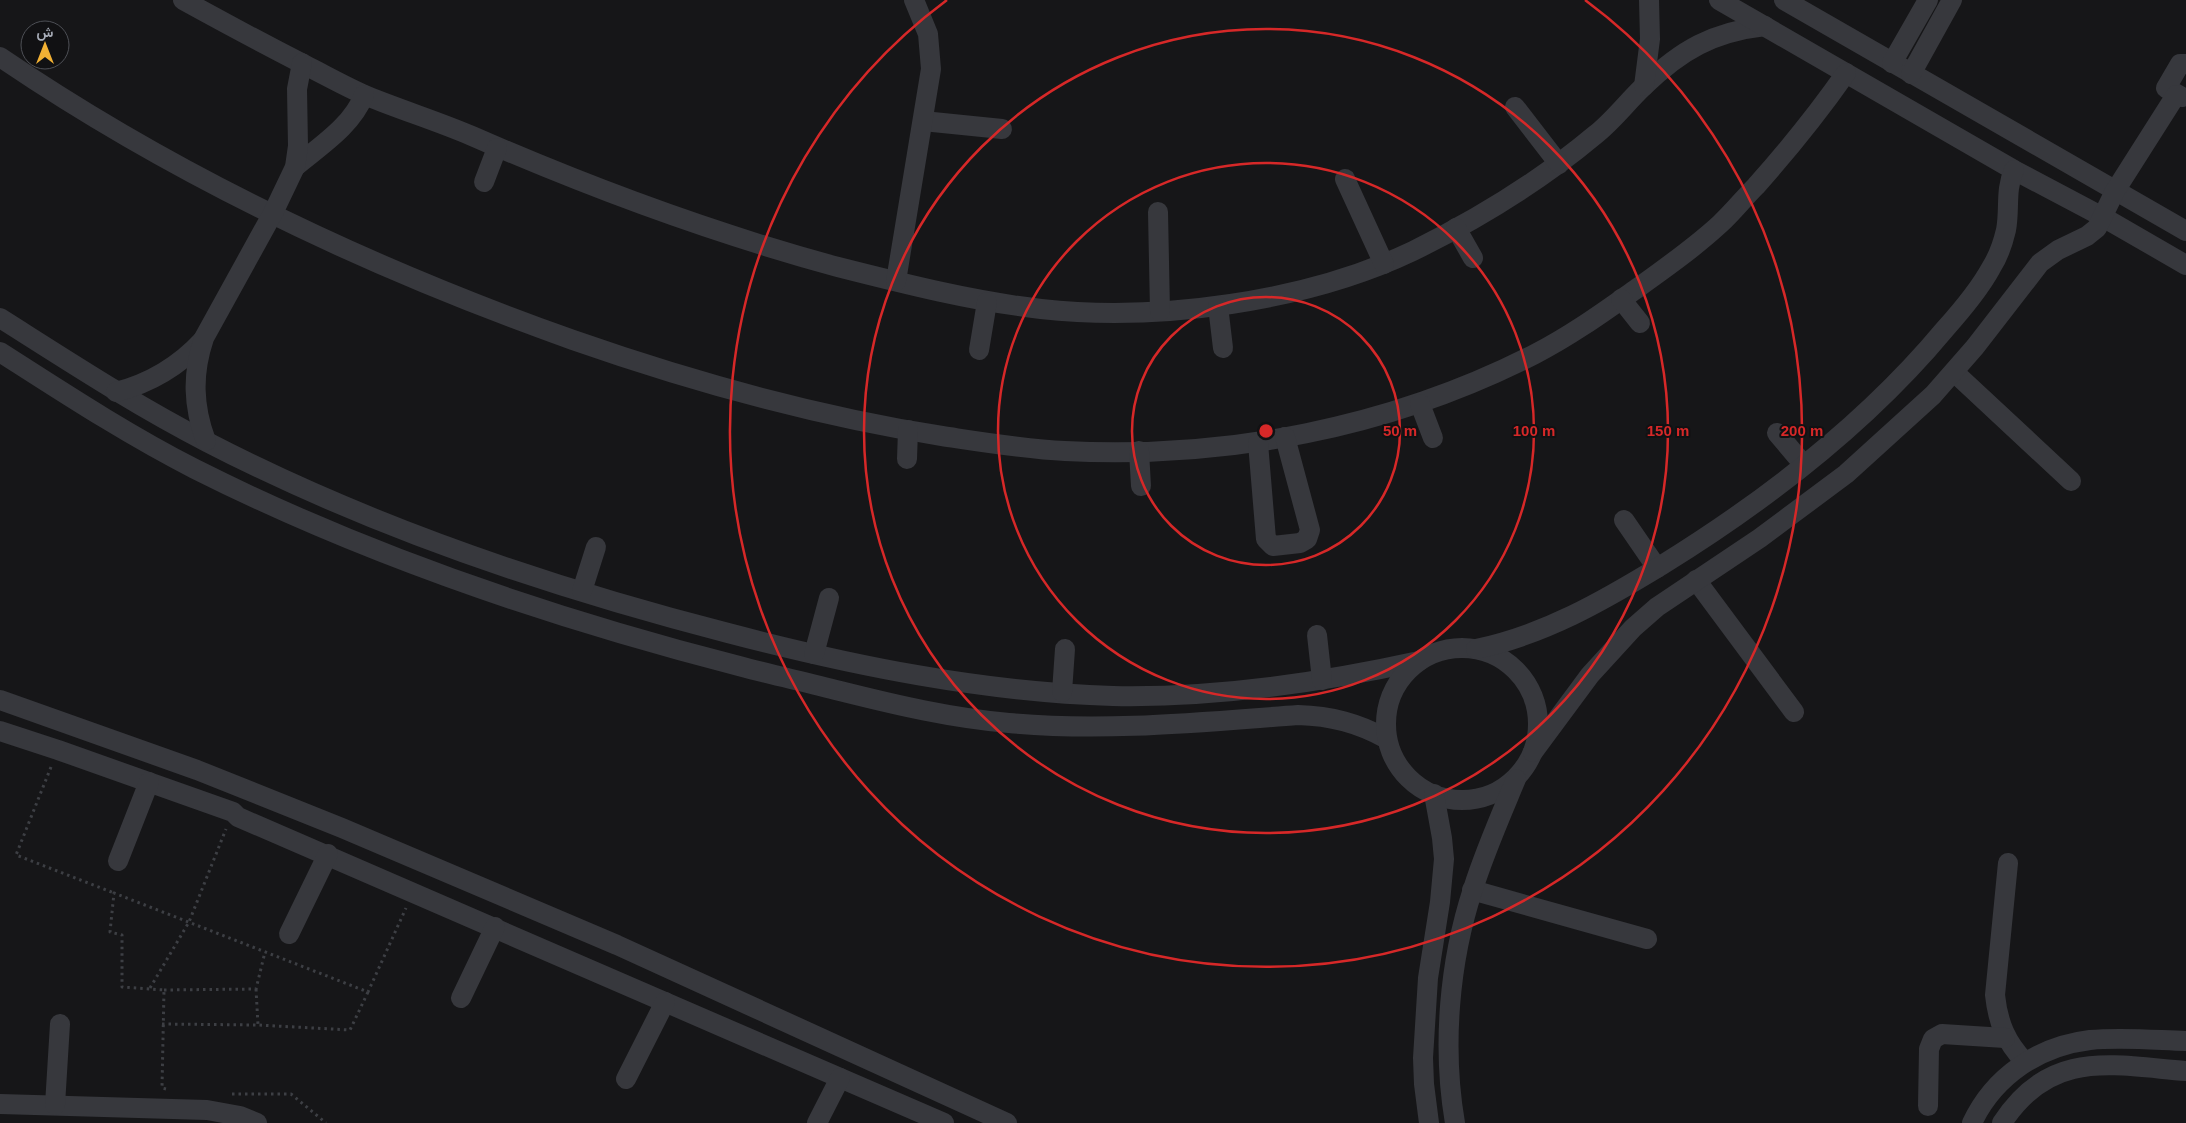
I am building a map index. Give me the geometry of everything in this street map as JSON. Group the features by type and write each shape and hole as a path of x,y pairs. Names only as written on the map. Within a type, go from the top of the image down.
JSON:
{"street":[{"path":"183,0 364,95 588,185 664,213 801,257 986,302 1044,310 1092,312 1160,311 1218,306 1322,284 1384,264 1494,208 1559,164 1599,132 1644,86 1695,45 1727,32 1765,26"},
{"path":"896,281 931,69 931,51 923,17 914,0"},
{"path":"1644,86 1650,39 1648,0"},
{"path":"1719,0 2014,170 2101,216 2186,265"},
{"path":"1784,0 2186,231"},
{"path":"1892,62 1928,0"},
{"path":"1911,74 1952,0"},
{"path":"0,57 58,96 145,148 273,213 407,276 517,320 640,363 843,418 977,441 1064,451 1139,451 1210,448 1286,438 1349,425 1420,404 1476,382 1537,353 1589,322 1674,262 1724,221 1809,125 1846,73"},
{"path":"206,441 196,408 195,372 204,338 273,213 295,168 298,146 298,89 302,63"},
{"path":"1455,1123 1449,1060 1451,1005 1457,955 1472,890 1492,834 1517,777 1533,752 1570,700 1610,651 1657,607 1760,538 1846,474 1932,395 1954,372 2040,263 2058,250 2087,236 2096,228 2115,191 2181,97 2167,90 2166,87 2180,64 2186,64"},
{"path":"295,168 350,119 359,107 364,95"},
{"path":"1515,107 1559,164"},
{"path":"923,120 1002,128"},
{"path":"484,182 498,148"},
{"path":"0,318 116,392 206,441 307,490 411,533 582,592 697,625 814,654 928,677 1111,696 1200,694 1322,680 1419,661 1447,649 1476,649 1523,636 1561,622 1611,596 1658,568 1730,520 1804,465 1864,415 1901,379 1980,285 2000,250 2006,230 2010,181 2014,170"},
{"path":"1345,179 1384,264"},
{"path":"1158,212 1160,311"},
{"path":"1456,228 1473,258"},
{"path":"1621,299 1640,323"},
{"path":"979,350 986,302"},
{"path":"1218,306 1223,348"},
{"path":"116,392 133,388 165,373 179,363 204,338"},
{"path":"0,352 140,439 201,472 295,516 453,580 552,613 689,653 880,702 965,718 1034,725 1095,726 1317,715 1354,723 1387,739"},
{"path":"1954,372 2071,481"},
{"path":"1420,404 1433,438"},
{"path":"907,459 908,430"},
{"path":"1777,433 1804,465"},
{"path":"1258,442 1266,539 1273,546 1300,543 1307,539 1310,530 1286,438"},
{"path":"1139,451 1141,486"},
{"path":"1624,520 1658,568"},
{"path":"582,592 596,548"},
{"path":"1696,580 1794,712"},
{"path":"814,654 828,598"},
{"path":"1317,635 1322,680"},
{"path":"1062,692 1065,649"},
{"path":"1476,649 1504,660 1526,681 1537,708 1538,738 1533,752"},
{"path":"1419,661 1398,682 1391,695 1387,710 1387,739 1396,760 1409,778 1434,794 1463,800 1478,798 1499,790 1517,777"},
{"path":"0,700 198,770 437,869 617,945 1007,1123"},
{"path":"0,731 233,812 238,817 328,854 944,1123"},
{"path":"118,861 148,782"},
{"path":"1426,1120 1423,1058 1428,978 1440,902 1444,858 1434,794"},
{"path":"290,934 328,854"},
{"path":"2008,863 1995,995 1996,1010 2005,1038 2025,1062"},
{"path":"419,894 437,869"},
{"path":"1472,890 1647,939"},
{"path":"461,998 495,927"},
{"path":"626,1079 665,1002"},
{"path":"55,1105 60,1024"},
{"path":"1928,1106 1929,1049 1932,1039 1942,1034 2005,1038"},
{"path":"1972,1123 1997,1085 2025,1062 2057,1047 2091,1040 2186,1041"},
{"path":"2002,1123 2012,1107 2028,1091 2047,1078 2068,1070 2090,1065 2113,1065 2186,1071"},
{"path":"818,1123 840,1078"},
{"path":"0,1104 207,1110 240,1116 258,1123"}],"path":[{"path":"58,750 16,855 368,992"},
{"path":"150,988 190,922 233,812"},
{"path":"114,893 110,932 122,935 122,987 164,990 256,989"},
{"path":"162,1024 258,1025 350,1030 419,894"},
{"path":"258,1025 256,989 265,952"},
{"path":"164,990 162,1088 170,1091"},
{"path":"229,1094 291,1094 326,1123"}]}
